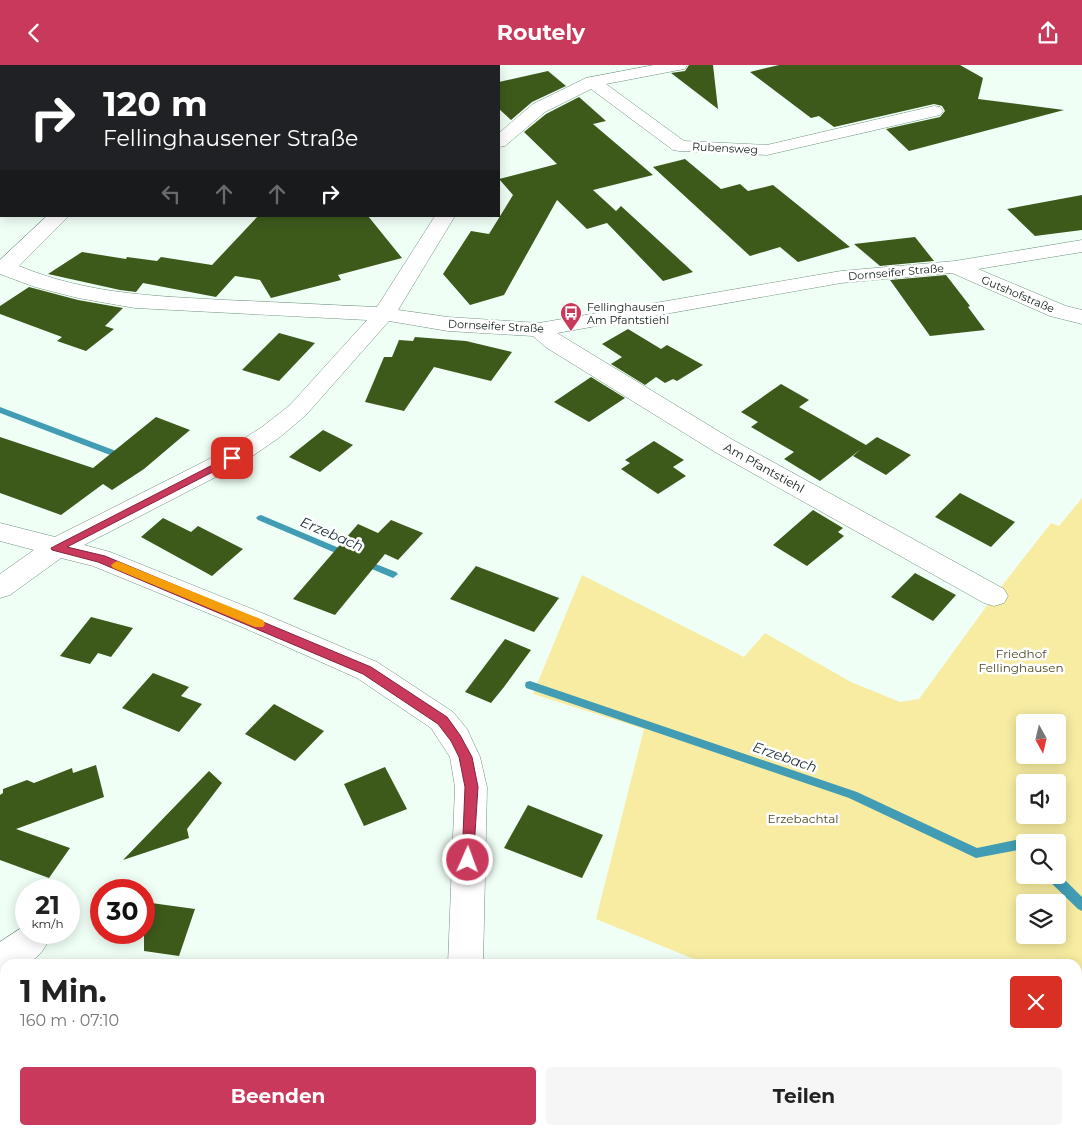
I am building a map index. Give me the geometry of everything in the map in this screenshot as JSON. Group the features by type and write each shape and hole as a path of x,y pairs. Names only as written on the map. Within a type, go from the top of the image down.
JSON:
{"street":[{"path":"500,141 539,108 592,82 679,65"},
{"name":"Rubensweg","path":"592,82 679,146 767,150 934,111"},
{"path":"2,267 58,217"},
{"path":"0,588 56,548 232,458 271,432 298,410 384,314 445,217"},
{"name":"Dornseifer Straße","path":"2,267 42,283 85,294 135,302 384,314 448,324 539,330 841,277 955,267 1082,246"},
{"name":"Gutshofstraße","path":"955,267 1058,311 1082,317"},
{"name":"Am Pfantstiehl","path":"539,330 555,343 724,446 994,596"},
{"path":"0,532 101,559 367,670 442,721 456,738 466,757 472,787 465,959"},
{"path":"5,959 25,944"}],"green space":[{"name":"Erzebachtal","path":"1082,498 1082,959 694,959 596,919 644,729 533,694 582,575 744,657 765,633 851,682 900,702 919,699 994,596 1051,523 1059,526"}],"building":[{"path":"689,65 713,65 718,109 671,73 685,71"},
{"path":"779,65 960,65 983,78 978,99 1064,110 909,151 886,129 940,117 945,111 942,106 934,104 834,127 819,116 811,118 750,72"},
{"path":"548,71 566,86 532,102 511,120 500,110 500,82"},
{"path":"579,97 606,121 593,124 653,175 593,190 616,211 621,206 693,272 663,281 607,223 587,229 557,200 504,295 470,305 443,274 471,231 489,234 500,217 513,195 500,179 557,164 524,132 546,114"},
{"path":"685,159 721,189 740,184 748,191 773,185 850,247 798,262 780,247 750,256 653,167"},
{"path":"1082,195 1082,230 1035,236 1007,209"},
{"path":"257,217 369,217 402,258 338,275 341,280 271,298 260,280 235,276 216,297 143,283 136,292 120,290 48,274 82,252 126,259 127,257 157,261 161,257 212,265"},
{"path":"915,237 934,261 880,266 854,244"},
{"path":"946,275 970,306 968,307 985,330 930,336 890,280"},
{"path":"29,287 78,300 123,308 105,326 114,329 86,351 57,341 62,337 0,314 0,306"},
{"path":"628,329 661,349 667,345 703,365 677,381 673,379 665,383 656,377 645,385 611,364 622,357 602,344"},
{"path":"279,333 315,343 279,381 242,370"},
{"path":"415,337 466,341 512,352 491,381 434,367 404,411 365,402 384,357 392,357 399,340 413,341"},
{"path":"591,377 625,398 589,422 554,402"},
{"path":"781,384 809,400 799,407 866,445 877,437 911,455 886,475 853,456 861,449 820,481 784,459 794,452 751,427 758,422 741,412"},
{"path":"156,417 190,430 144,469 112,490 103,484 61,515 0,493 0,437 93,468"},
{"path":"323,430 353,445 320,472 289,457"},
{"path":"654,441 684,460 673,467 686,476 658,494 621,469 630,463 625,460"},
{"path":"960,493 1015,522 991,547 935,517"},
{"path":"813,510 843,528 838,532 844,536 807,566 773,545"},
{"path":"163,518 191,532 198,526 243,549 212,576 141,537"},
{"path":"391,520 423,533 398,560 385,554 335,615 293,599 358,524 378,533"},
{"path":"476,566 559,598 534,632 450,599"},
{"path":"915,573 956,595 933,621 891,597"},
{"path":"91,617 133,628 111,657 98,653 90,664 60,656"},
{"path":"505,639 531,650 491,703 465,692"},
{"path":"153,673 189,687 181,696 202,704 179,732 122,708"},
{"path":"274,704 324,731 295,761 245,734"},
{"path":"96,765 104,797 16,829 70,848 49,878 0,860 0,795 3,793 3,789 27,780 34,783 72,768 73,773"},
{"path":"385,767 407,809 364,826 344,784"},
{"path":"209,771 222,783 187,829 189,838 123,860"},
{"path":"528,805 603,835 582,878 504,848"},
{"path":"155,904 195,909 179,956 144,951 144,944 155,944"}],"waterway":[{"name":"Erzebach","path":"0,410 121,456"},
{"name":"Erzebach","path":"261,518 348,555"},
{"name":"Erzebach","path":"363,562 393,574"},
{"name":"Erzebach","path":"530,685 853,795 976,853 1016,845"},
{"name":"Erzebach","path":"1060,884 1082,905"}],"slow traffic":[{"path":"117,565 259,624"}],"place":[{"name":"Fellinghausen Am Pfantstiehl","path":"571,332"}],"route":[{"path":"232,458 56,548 101,559 252,620 367,670 423,706 442,721 456,738 466,757 472,787 468,860"}],"park label":[{"name":"Friedhof Fellinghausen","path":"1021,661"}]}
